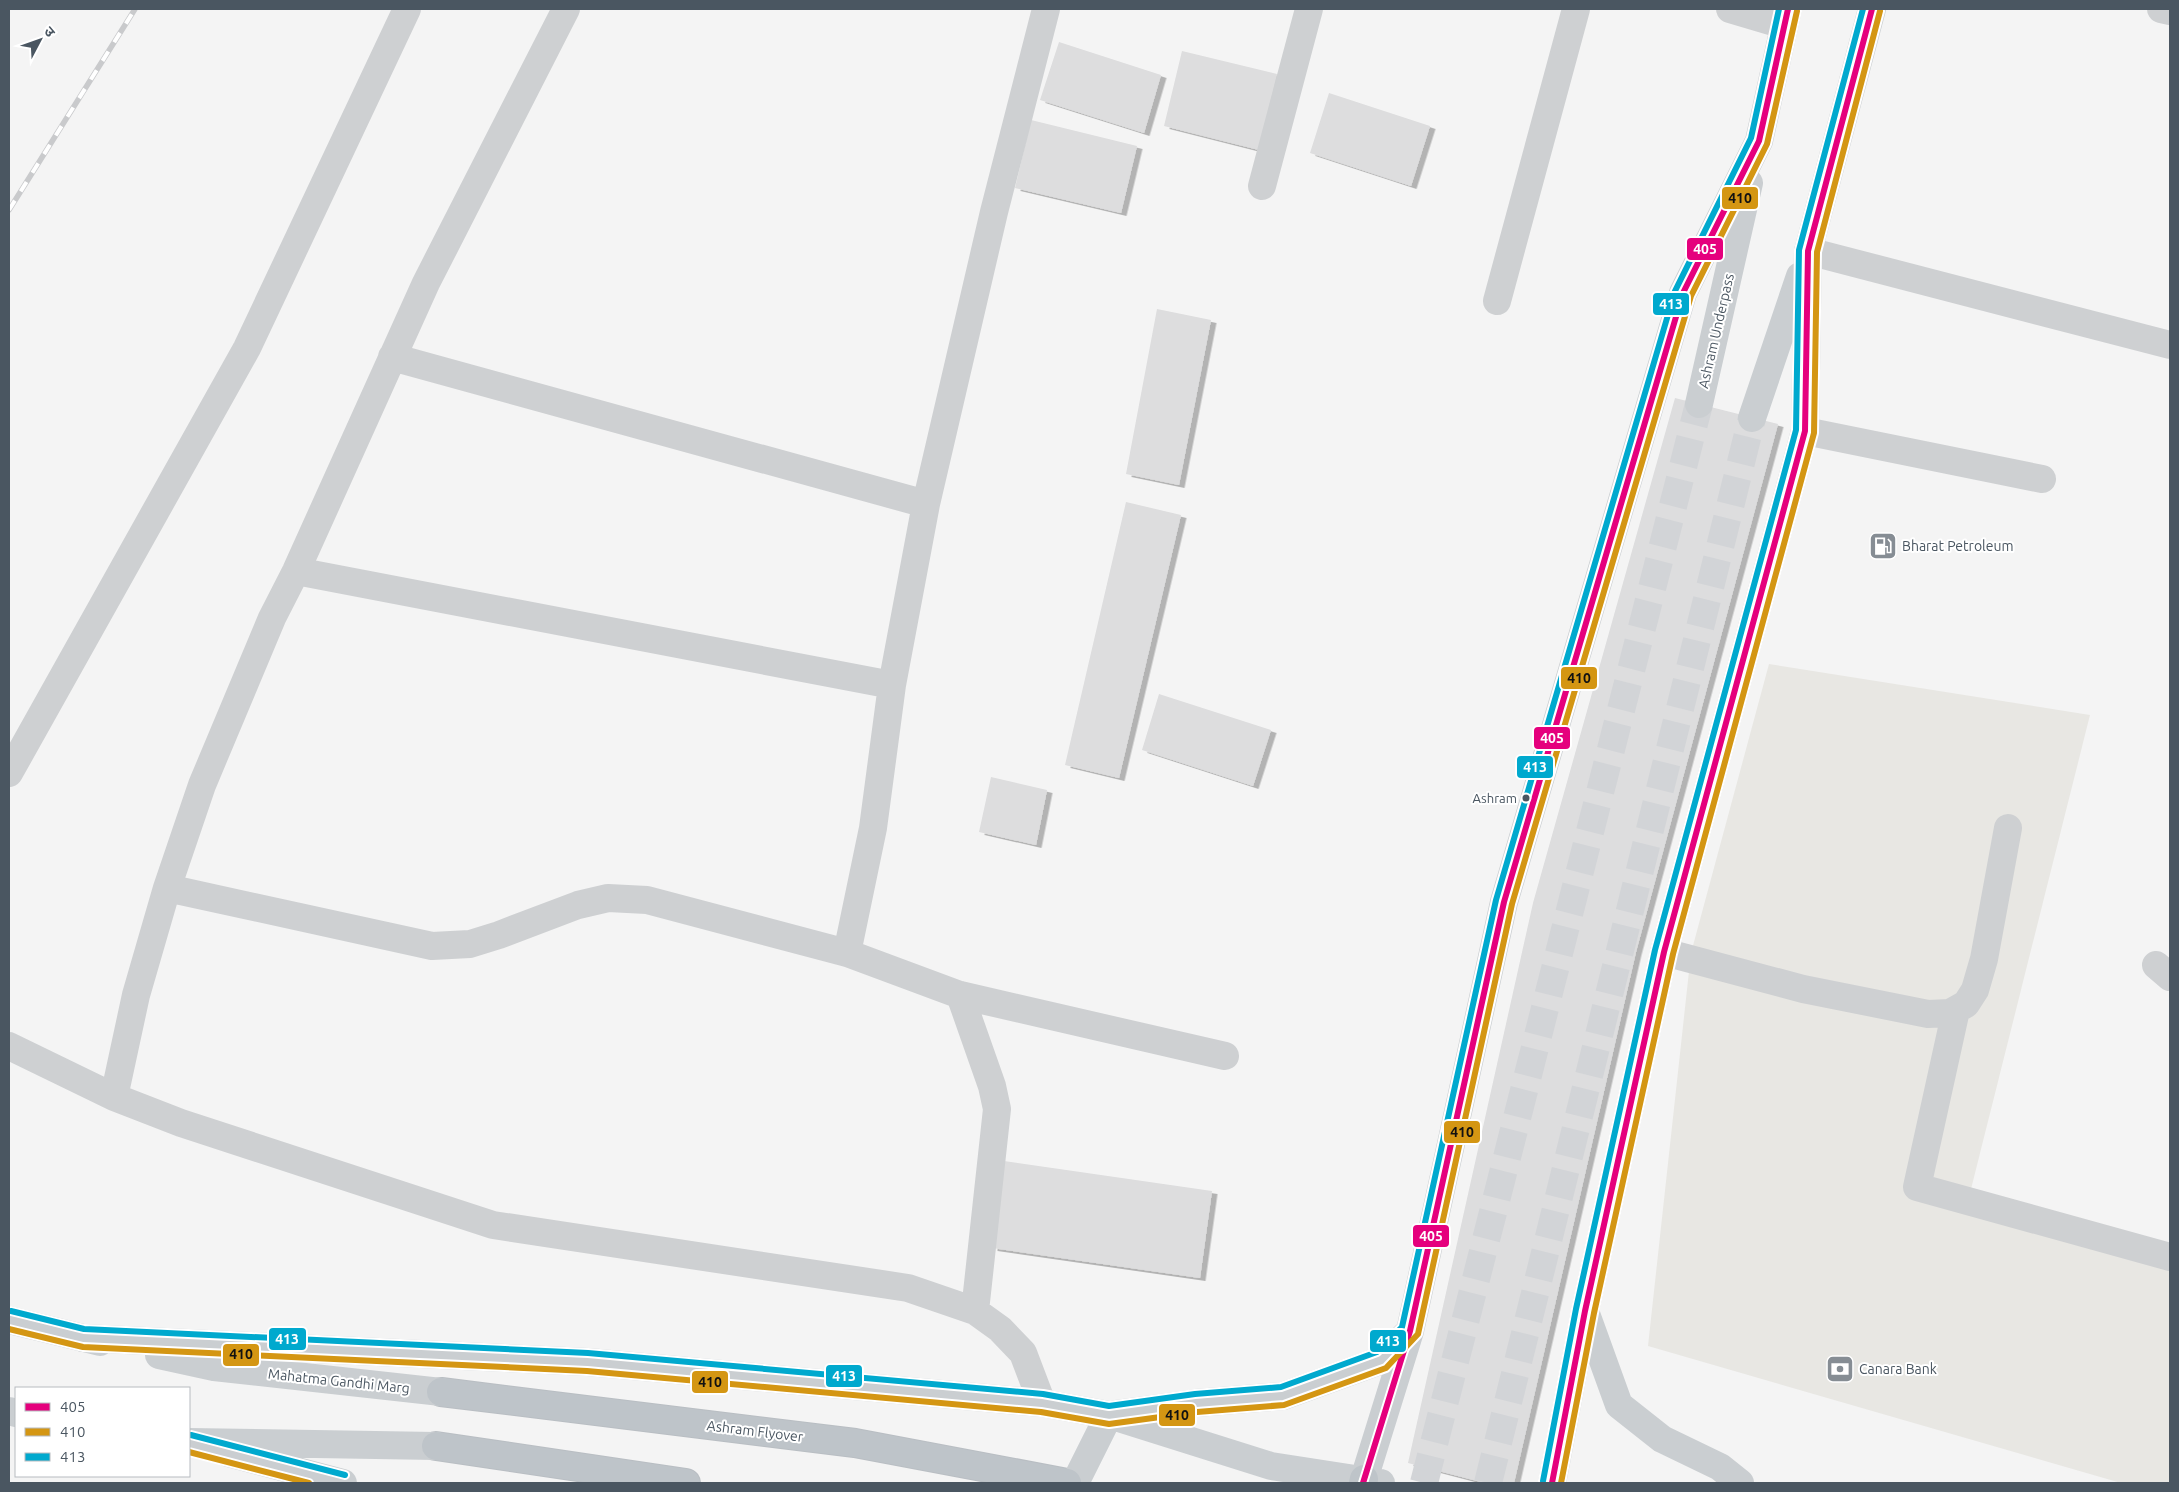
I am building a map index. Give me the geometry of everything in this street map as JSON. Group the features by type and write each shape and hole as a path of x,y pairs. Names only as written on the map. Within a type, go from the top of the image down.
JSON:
{"highway":[{"name":"Ashram Flyover","path":"441,1392 855,1443 1067,1483"},
{"path":"436,1446 686,1483"}],"main road":[{"path":"1752,418 1808,250 1872,9"},
{"path":"1370,1482 1410,1331 1504,902 1683,293 1759,141 1786,17"},
{"name":"Ashram Underpass","path":"1700,404 1759,141"},
{"path":"1552,1483 1585,1311 1664,952 1805,431 1808,250"},
{"path":"1585,1311 1620,1405 1662,1439 1720,1467 1740,1483"},
{"path":"9,1320 82,1338"},
{"path":"1075,1483 1109,1415 1196,1402 1283,1396 1382,1360 1410,1331"},
{"name":"Mahatma Gandhi Marg","path":"82,1338 588,1362 1042,1403 1109,1415 1271,1466 1370,1482"},
{"name":"Mahatma Gandhi Marg","path":"82,1338 214,1366 441,1392"},
{"path":"190,1443 436,1446"},
{"path":"190,1443 343,1483"}],"street":[{"path":"9,773 246,348 407,9"},
{"path":"114,1097 136,995 167,888 202,785 272,618 296,571 426,283 566,9"},
{"path":"847,953 872,828 892,685 926,504 994,212 1046,9"},
{"path":"1262,186 1309,9"},
{"path":"1497,301 1576,9"},
{"path":"1730,9 1786,17"},
{"path":"2161,9 2170,11"},
{"path":"1808,250 2170,345"},
{"path":"392,358 926,504"},
{"path":"1805,431 2042,479"},
{"path":"296,571 892,685"},
{"path":"1664,952 1803,989 1928,1014 1950,1013 1966,1004 1975,990 1984,959 2008,828"},
{"path":"167,888 432,946 470,944 499,936 578,905 608,898 647,900 847,953 960,995 1225,1056"},
{"path":"960,995 992,1086 997,1109 975,1311"},
{"path":"1956,1010 1917,1187 2170,1257"},
{"path":"9,1046 114,1097 181,1122 493,1225 908,1288 975,1311 1000,1329 1023,1353 1042,1403"}],"shaded area":[{"path":"1769,664 2090,715 1967,1205 2170,1248 2170,1483 2121,1483 1648,1346 1691,953"}],"building":[{"path":"1059,42 1161,75 1144,133 1040,100"},
{"path":"1182,51 1277,74 1259,150 1164,126"},
{"path":"1329,93 1430,126 1411,186 1310,153"},
{"path":"1031,120 1137,146 1121,213 1015,188"},
{"path":"1157,309 1211,320 1179,485 1126,474"},
{"path":"1675,398 1778,424 1636,952 1514,1483 1485,1483 1408,1463 1533,903"},
{"path":"1126,502 1181,515 1119,778 1065,765"},
{"path":"1159,694 1271,730 1253,786 1142,750"},
{"path":"991,777 1047,790 1036,845 979,832"},
{"path":"1004,1161 1212,1191 1200,1278 992,1248"}],"tunnel":[{"path":"1424,1483 1699,404"},
{"path":"1488,1483 1752,418"}],"railway":[{"path":"9,210 135,9"}],"transit line":[{"name":"413","path":"11,1311 84,1329 588,1353 1043,1394 1109,1406 1195,1394 1281,1387 1377,1352 1402,1327 1496,900 1675,291 1751,138 1779,9"},
{"name":"405","path":"1363,1483 1410,1331 1504,902 1683,293 1759,141 1788,9"},
{"name":"413","path":"1543,1481 1576,1309 1655,950 1796,430 1799,250 1863,9"},
{"name":"405","path":"1552,1483 1585,1311 1664,952 1805,431 1808,251 1872,9"},
{"name":"410","path":"9,1329 83,1347 587,1371 1041,1412 1109,1424 1197,1412 1284,1405 1386,1368 1418,1334 1512,904 1691,296 1767,144 1797,11"},
{"name":"410","path":"1561,1483 1594,1313 1673,954 1814,433 1817,252 1880,11"},
{"name":"413","path":"191,1435 345,1475"},
{"name":"410","path":"190,1452 309,1483"}],"place":[{"name":"Bharat Petroleum","path":"1883,546"},
{"name":"Ashram","path":"1526,798"},
{"name":"Canara Bank","path":"1840,1369"}]}
